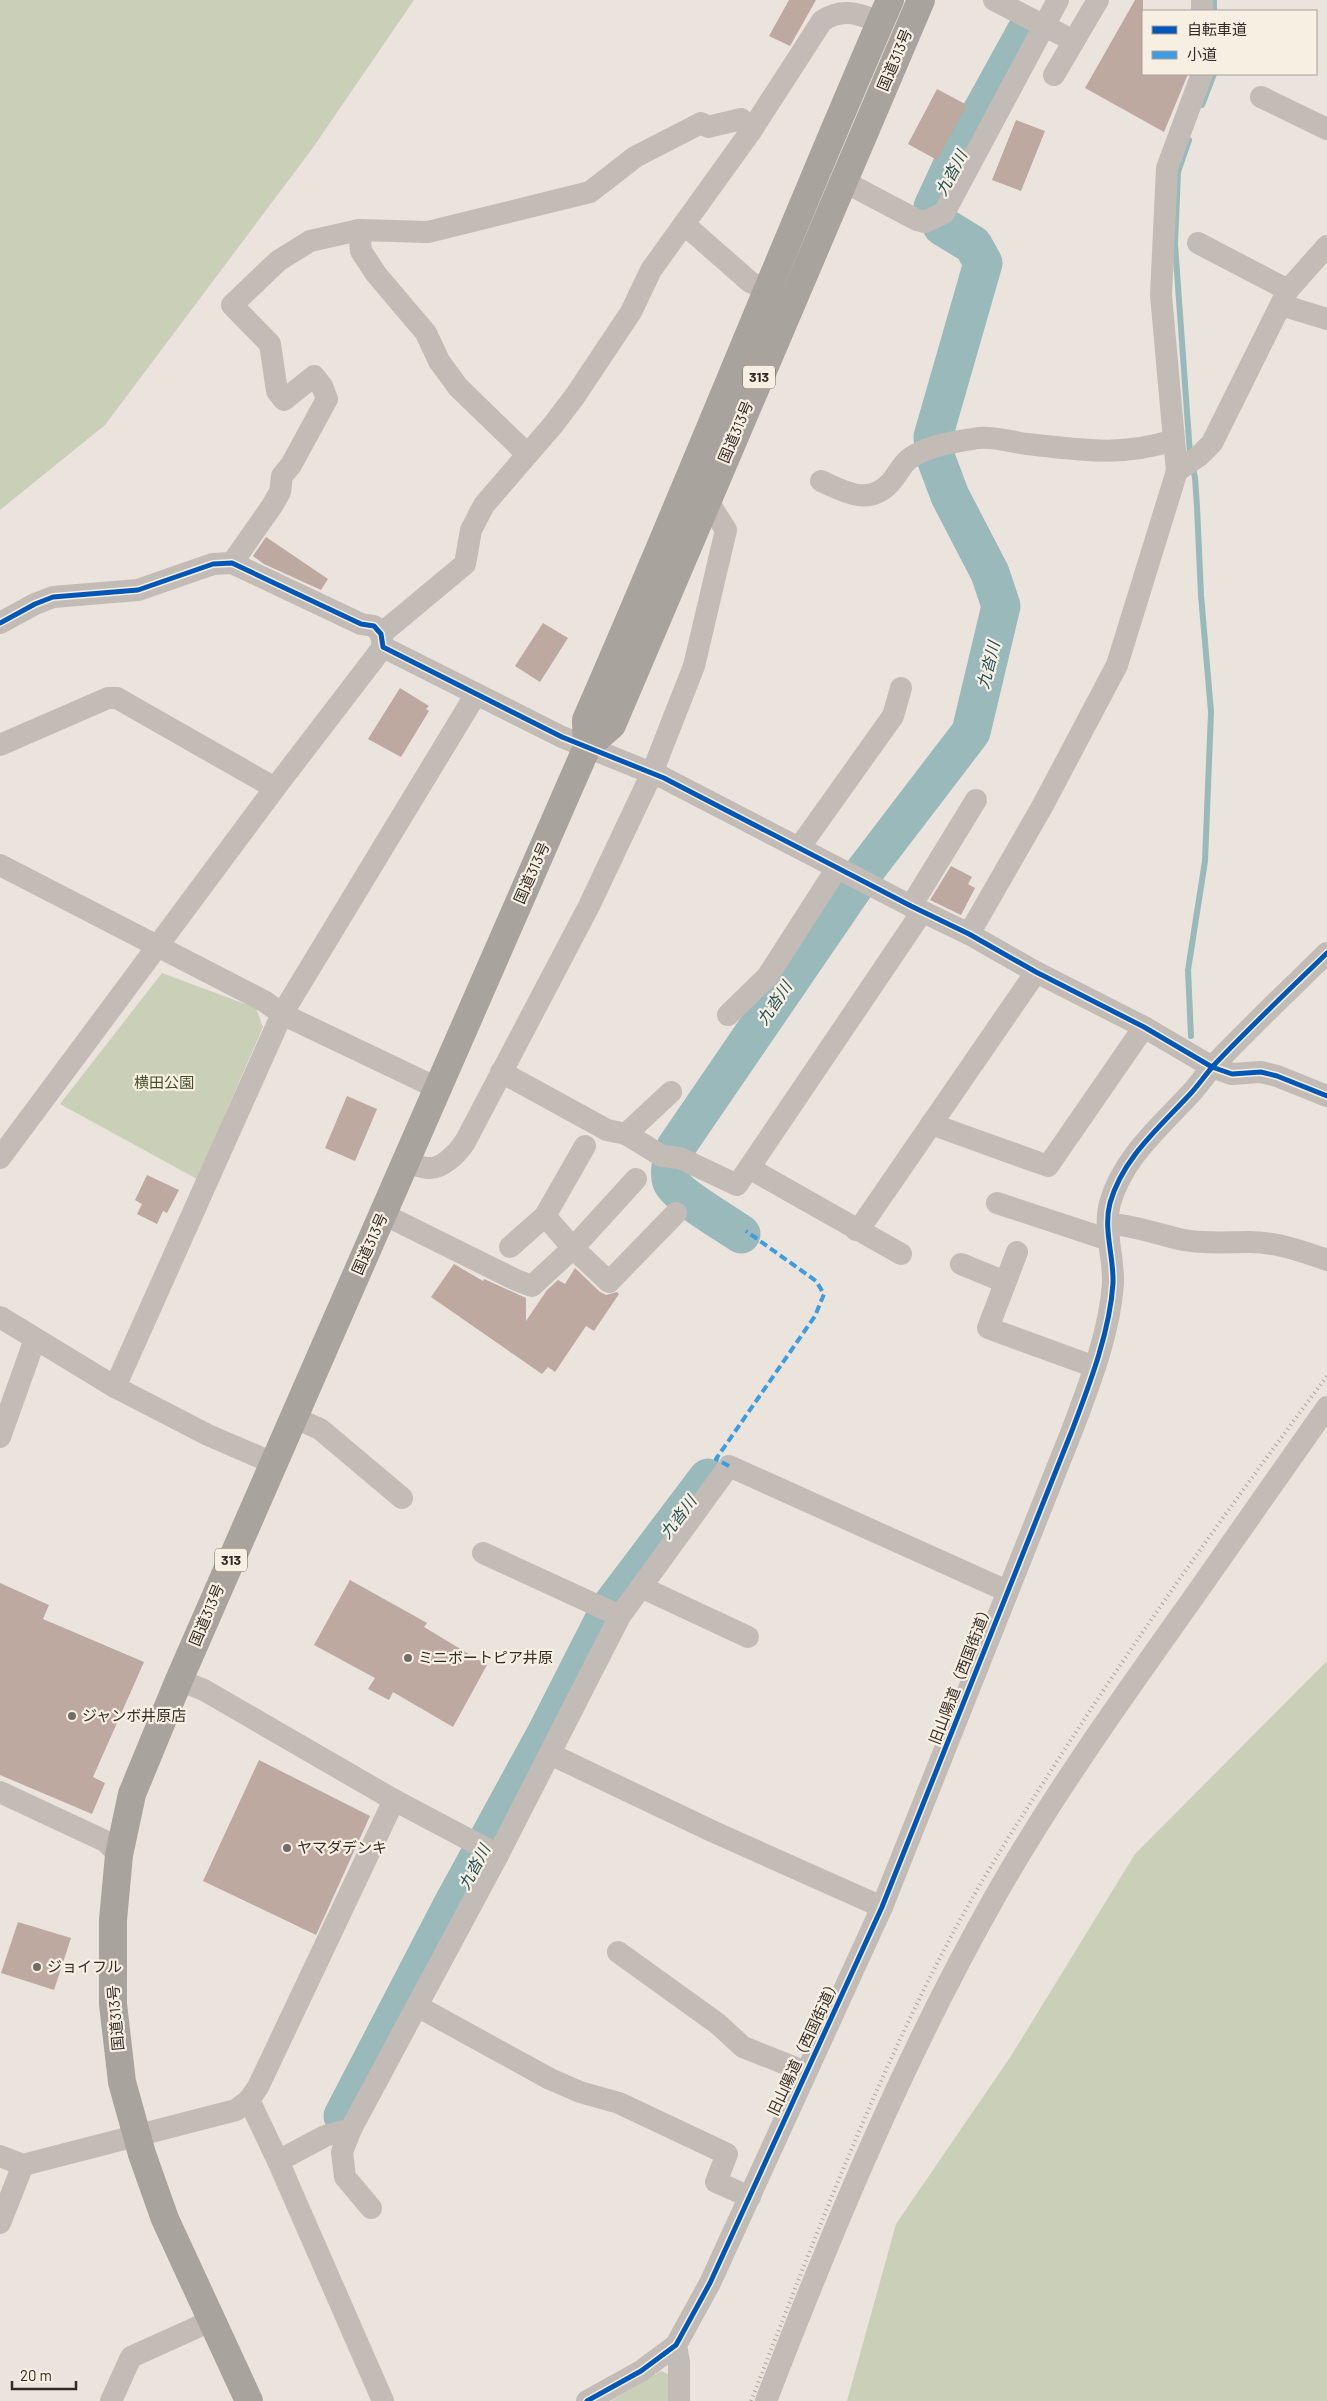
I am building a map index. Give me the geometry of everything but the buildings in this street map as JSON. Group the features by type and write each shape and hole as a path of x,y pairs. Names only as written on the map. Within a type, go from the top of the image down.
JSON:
{"highway":[{"name":"国道313号","path":"249,2401 165,2219 137,2135 122,2082 113,2004 113,1920 119,1855 132,1794 273,1463 587,747 612,725 921,0"},
{"name":"国道313号","path":"587,747 586,720 679,505 766,290 885,11"}],"street":[{"path":"843,182 917,220 925,222 938,217 1058,0"},
{"path":"1054,75 1098,0"},
{"path":"1003,2 1043,27 1074,41"},
{"path":"0,1158 158,947 382,640 465,564 468,543 476,517 575,396 631,312 651,270 751,131 822,21 833,14 844,12 885,11"},
{"path":"1187,465 1174,440 1161,295 1167,168 1202,75"},
{"path":"1261,97 1327,129"},
{"path":"232,563 272,506 280,492 282,476 291,465 327,399 322,386 314,376 284,400 276,391 270,344 232,305 278,261 310,241 360,230 428,232 590,192 635,156 701,123 708,127 741,119 751,131"},
{"path":"684,224 750,282 766,290"},
{"path":"360,230 361,251 376,274 426,333 439,361 458,387 527,454"},
{"path":"1198,243 1285,298 1327,319"},
{"path":"969,934 1043,805 1117,665 1187,465 1212,443 1285,298 1327,246"},
{"path":"821,482 856,496 874,495 889,484 908,459 936,447 980,438 1086,451 1115,452 1156,446 1174,440"},
{"path":"405,1162 429,1168 438,1166 460,1150 589,906 652,773 694,666 726,530 707,500"},
{"path":"0,623 35,604 53,597 138,590 213,564 232,563 362,624 374,626 382,640 476,694 562,737 652,773 916,909 969,934 1036,972 1144,1027 1212,1067 1232,1074 1261,1072 1277,1076 1327,1096"},
{"path":"799,848 892,716 901,688"},
{"path":"115,1387 282,1014 476,694"},
{"path":"0,745 108,698 117,698 275,788"},
{"path":"501,1072 607,1130 626,1134 671,1157 737,1185 750,1168 916,909 976,800"},
{"path":"3,873 158,947 264,1001 282,1014 437,1088"},
{"path":"728,1015 767,976 853,876"},
{"name":"旧山陽道（西国街道）","path":"587,2401 641,2371 676,2344 710,2283 882,1907 1073,1428 1095,1367 1112,1295 1113,1280 1109,1206 1119,1180 1150,1134 1193,1091 1212,1067 1327,953"},
{"path":"856,1230 862,1225 1036,972"},
{"path":"931,1124 1048,1166 1144,1027"},
{"path":"626,1134 671,1092"},
{"path":"510,1247 545,1216 585,1146"},
{"path":"750,1168 901,1254"},
{"path":"383,1214 516,1280 532,1286 573,1248 636,1180"},
{"path":"996,1203 1100,1237 1109,1231 1127,1225 1184,1240 1208,1243 1250,1242 1275,1244 1327,1260"},
{"path":"545,1216 573,1248 609,1282 676,1213"},
{"path":"1017,1252 988,1328 1095,1367"},
{"path":"961,1264 1005,1282"},
{"path":"0,1317 115,1387 208,1435 273,1463"},
{"path":"0,1437 35,1339"},
{"path":"766,2401 812,2282 880,2127 943,1993 998,1891 1066,1781 1129,1687 1327,1408"},
{"path":"293,1417 320,1429 402,1498"},
{"path":"371,2208 345,2176 342,2152 352,2129 417,2006 488,1850 550,1754 620,1616 729,1466 1007,1591"},
{"path":"483,1553 620,1616"},
{"path":"642,1587 748,1637"},
{"path":"179,1680 204,1690 394,1800 488,1850"},
{"path":"550,1754 714,1832 882,1907"},
{"path":"0,1792 105,1841 119,1855"},
{"path":"0,2156 23,2165 236,2110 249,2100 258,2087 394,1800"},
{"path":"618,1952 718,2024 743,2047 806,2072"},
{"path":"417,2006 550,2079 580,2092 620,2103 727,2154 716,2182 750,2197"},
{"path":"249,2100 278,2161 383,2401"},
{"path":"278,2161 325,2136 352,2129"},
{"path":"0,2224 23,2165"},
{"path":"111,2401 130,2358 213,2320"},
{"path":"676,2344 679,2362 679,2401"}],"green space":[{"path":"0,0 414,0 312,149 105,425 0,510"},
{"name":"横田公園","path":"162,973 256,1008 263,1027 197,1179 60,1104"},
{"path":"1327,1661 1327,2401 847,2401 896,2224 1011,2056 1135,1854"},
{"path":"661,2371 670,2375 668,2401 611,2401"}],"waterway":[{"path":"1214,0 1214,10"},
{"name":"九沓川","path":"741,1234 693,1202 676,1188 671,1178 671,1165 676,1147 864,872 971,732 1001,606 990,573 950,496 935,456 933,437 983,263 973,245 942,226 933,207 952,166 1027,30"},
{"path":"1202,105 1214,75"},
{"path":"1189,140 1178,172 1175,244 1190,454 1195,478 1201,595 1211,712 1205,861 1188,970 1191,1036"},
{"name":"九沓川","path":"612,1605 708,1478"},
{"name":"九沓川","path":"343,2116 452,1906 547,1732 605,1618"}],"railway":[{"path":"751,2401 866,2115 917,2003 960,1921 1023,1814 1135,1644 1229,1509 1327,1376"}],"marked path":[{"path":"729,1466 716,1459 815,1316 824,1294 816,1281 746,1231"}],"cycle path":[{"path":"0,623 35,604 53,597 138,590 213,564 232,563 361,624 374,626 381,634 383,647 562,737 664,778 969,934 1036,972 1144,1027 1212,1067 1232,1074 1261,1072 1277,1076 1327,1096"},
{"path":"587,2401 641,2371 676,2345 710,2283 882,1907 1073,1428 1092,1375 1104,1338 1111,1301 1113,1273 1108,1233 1108,1213 1116,1186 1133,1157 1144,1143 1192,1092 1214,1065 1327,953"}],"place":[{"name":"ミニボートピア井原","path":"408,1658"},
{"name":"ジャンボ井原店","path":"72,1716"},
{"name":"ヤマダデンキ","path":"287,1848"},
{"name":"ジョイフル","path":"37,1967"}]}
